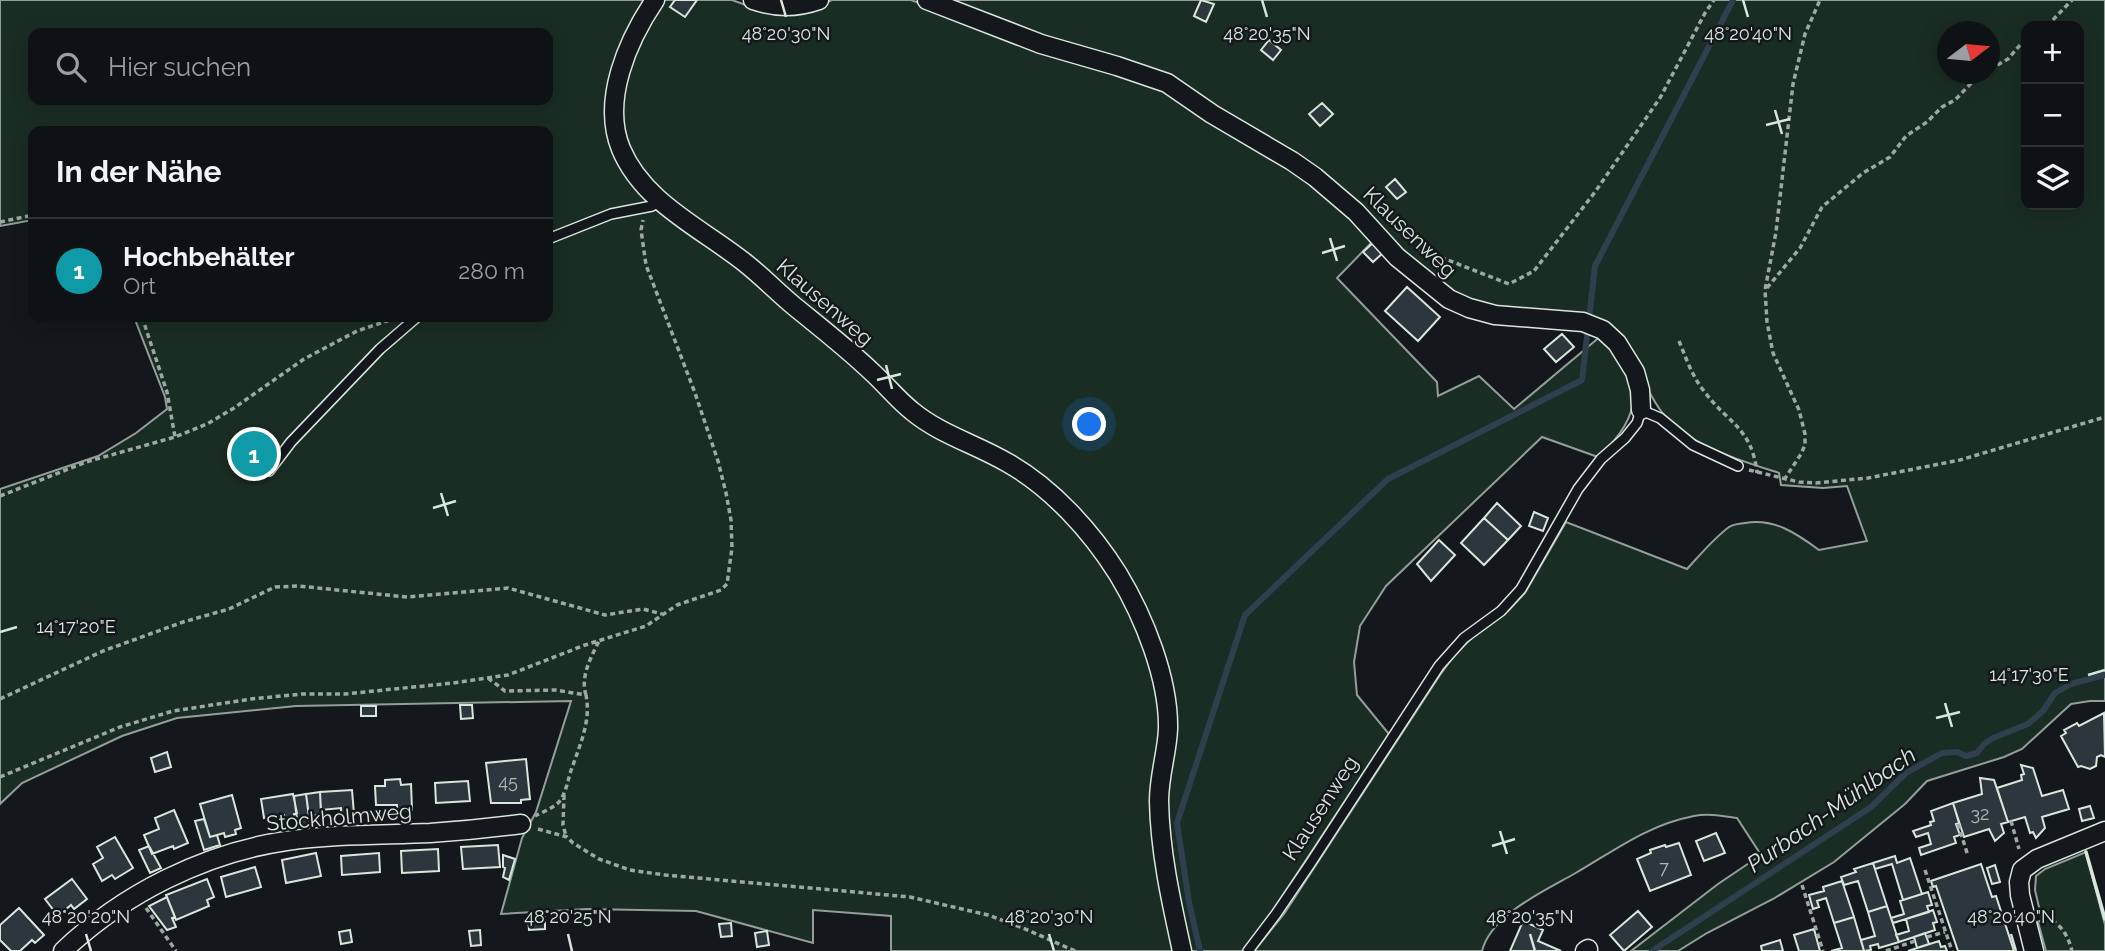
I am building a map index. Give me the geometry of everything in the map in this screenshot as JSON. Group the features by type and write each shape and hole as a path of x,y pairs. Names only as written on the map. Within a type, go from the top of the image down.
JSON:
{"street":[{"name":"Klausenweg","path":"655,0 637,30 624,62 614,114 624,155 656,204 752,269 850,352 925,421 958,440 1007,462 1030,477 1086,531 1117,574 1146,631 1166,703 1168,729 1160,776 1160,825 1167,881 1182,951"},
{"path":"753,0 791,7 819,0"},
{"name":"Klausenweg","path":"927,0 1041,44 1167,83 1212,114 1292,161 1336,193 1397,257 1449,299 1495,316 1588,323 1609,334 1627,358 1637,380 1641,410"},
{"name":"Stockholmweg","path":"63,951 98,920 151,887 190,869 242,851 269,844 317,838 521,824"},
{"path":"2034,951 2020,895 2022,870 2037,859 2105,831"}],"lane":[{"path":"553,237 611,214 656,204"},
{"path":"269,471 290,443 380,349 412,322"},
{"path":"1641,410 1660,418 1693,445 1738,466"},
{"name":"Klausenweg","path":"1248,951 1297,884 1439,666 1464,638 1501,611 1521,589 1578,489 1601,459 1625,438 1637,423 1641,410"}],"path":[{"path":"1412,247 1509,284 1534,271 1595,192 1660,98 1714,0"},
{"path":"1784,480 1801,454 1805,445 1805,434 1799,410 1773,353 1765,290 1776,232 1793,84 1805,34 1820,0"},
{"path":"2052,21 2072,0"},
{"path":"2000,63 2008,59 2021,44"},
{"path":"1765,290 1800,248 1822,207 1863,173 1890,157 1906,136 1955,100 1970,84"},
{"path":"0,777 120,727 173,711 302,694 345,694 509,675 585,645 646,625 677,605 721,590 727,584 732,548 731,520 720,471 695,393 644,256 641,230 644,218 656,204"},
{"path":"0,222 28,216"},
{"path":"144,322 167,392 175,438"},
{"path":"0,496 86,462 175,438 207,424 304,359 348,336 384,322"},
{"path":"1679,341 1692,372 1705,393 1741,429 1755,454 1757,473"},
{"path":"1738,466 1784,480 1832,482 1960,460 2105,417"},
{"path":"0,699 103,651 229,608 275,587 298,586 407,597 508,588 605,615 643,608 662,614"},
{"path":"599,640 583,685 589,707 583,740 564,793 563,825 567,837 573,843 599,859 630,870 910,897 988,915 1075,951"},
{"path":"488,678 505,691 555,690 586,695"},
{"path":"521,824 557,804 564,793"},
{"path":"2011,821 2021,854"},
{"path":"521,824 567,837"},
{"path":"1958,824 1968,856"},
{"path":"1925,870 1952,951"},
{"path":"1802,885 1823,951"},
{"path":"144,907 176,951"},
{"path":"2039,917 2045,917 2059,925 2066,934 2072,951"},
{"path":"1927,937 1945,932"},
{"path":"1886,951 1915,941"}],"green space":[{"path":"0,0 651,0 635,23 614,144 715,248 869,376 1025,481 1085,539 1135,617 1160,697 1177,951 891,951 891,916 813,910 813,943 696,911 586,909 501,914 522,838 536,812 571,701 296,706 177,718 122,736 22,783 0,804 0,489 98,456 136,433 167,409 165,397 136,322 553,322 553,126 28,126 28,221 0,226"},
{"path":"663,0 732,0 754,8 818,6 832,0 911,0 1020,41 1151,80 1309,177 1374,240 1337,278 1437,382 1438,396 1479,376 1514,409 1602,335 1622,366 1632,389 1631,411 1621,431 1598,457 1542,437 1386,586 1360,626 1354,662 1357,695 1389,734 1273,910 1242,951 1187,951 1169,862 1164,674 1090,528 931,418 646,181 623,141 620,100 635,49"},
{"path":"943,0 2105,0 2105,701 2071,704 2022,749 1927,781 1905,804 1834,862 1678,951 1631,951 1718,884 1761,855 1737,818 1694,816 1646,832 1520,905 1496,926 1482,951 1254,951 1284,914 1456,653 1509,610 1525,593 1566,522 1687,569 1723,532 1739,524 1756,522 1775,525 1819,550 1867,541 1847,486 1823,488 1781,485 1779,473 1715,450 1685,434 1655,402 1620,335 1461,300 1259,136 1168,75 1132,62 1047,40"},
{"path":"2086,852 2105,925 2105,951 2046,951 2038,922 2042,920 2035,890 2036,876 2045,869"}],"building":[{"path":"675,0 697,0 685,17 670,7"},
{"path":"1201,0 1214,4 1206,22 1194,16"},
{"path":"1269,40 1281,50 1273,60 1261,50"},
{"path":"1322,103 1333,114 1320,126 1309,114"},
{"path":"1395,179 1406,192 1397,199 1386,187"},
{"path":"1375,241 1384,252 1373,262 1363,252"},
{"path":"1407,287 1440,317 1418,341 1385,311"},
{"path":"1562,334 1574,347 1556,362 1544,349"},
{"path":"253,437 271,455 255,471 237,453"},
{"path":"1497,503 1521,526 1508,540 1484,518"},
{"path":"1534,512 1548,518 1543,531 1529,526"},
{"path":"1484,518 1508,540 1484,565 1461,543"},
{"path":"1439,540 1455,555 1431,581 1417,564"},
{"path":"460,705 472,705 473,718 461,719"},
{"path":"361,706 376,706 376,716 361,716"},
{"path":"2104,713 2105,757 2097,757 2096,766 2090,769 2078,767 2061,736 2066,733 2064,730 2077,723 2079,726"},
{"path":"167,752 171,767 155,772 151,758"},
{"path":"526,759 530,799 521,800 521,803 491,803 486,763"},
{"path":"2021,765 2033,768 2042,796 2063,790 2069,809 2042,817 2045,828 2036,838 2033,832 2030,833 2025,817 2008,822 1997,788 2022,780 2021,775 2024,774"},
{"path":"1980,778 1994,780 2008,822 2001,824 2004,833 1995,841 1989,829 1964,837 1953,803 1982,794"},
{"path":"400,779 401,785 411,784 412,810 397,811 397,805 376,805 375,786 385,786 385,780"},
{"path":"468,781 470,801 436,803 435,783"},
{"path":"352,790 354,814 341,814 341,808 321,810 320,792"},
{"path":"320,792 321,815 309,816 306,794"},
{"path":"293,794 297,813 294,817 285,819 284,815 264,818 261,799"},
{"path":"306,794 310,825 298,827 294,796"},
{"path":"232,795 241,828 235,830 236,834 225,837 224,833 210,837 200,804"},
{"path":"1953,803 1960,835 1954,837 1956,843 1921,855 1919,848 1931,844 1928,833 1916,837 1913,831 1931,825 1930,822 1934,821 1931,811"},
{"path":"2090,806 2094,818 2082,821 2079,809"},
{"path":"174,810 188,843 152,854 144,835 159,829 155,818"},
{"path":"204,819 210,837 217,835 220,845 204,850 195,821"},
{"path":"1716,833 1725,853 1704,861 1696,841"},
{"path":"115,837 133,868 115,879 112,875 102,881 93,864 103,858 97,847"},
{"path":"1679,843 1691,875 1650,891 1637,859 1651,853 1650,850"},
{"path":"498,845 500,867 463,869 461,847"},
{"path":"149,846 161,868 150,873 139,850"},
{"path":"438,849 439,871 402,873 401,851"},
{"path":"316,853 321,876 286,883 282,860"},
{"path":"379,853 380,872 342,875 341,856"},
{"path":"503,855 515,859 509,880 503,877"},
{"path":"1895,856 1897,863 1910,858 1922,894 1903,900 1892,864 1875,869 1873,863"},
{"path":"1873,863 1887,906 1868,912 1858,881 1844,885 1841,877 1856,872 1854,869"},
{"path":"1981,864 1992,897 1996,896 2014,951 1958,951 1936,886 1933,887 1931,881"},
{"path":"1995,865 2000,882 1992,884 1987,868"},
{"path":"255,867 261,887 226,897 221,877"},
{"path":"72,879 87,899 74,909 71,905 58,916 45,899"},
{"path":"207,879 214,897 207,900 209,906 176,920 166,895"},
{"path":"1842,881 1854,917 1834,923 1826,898 1817,901 1819,907 1813,909 1809,895 1824,891 1823,887"},
{"path":"1928,892 1932,905 1927,906 1929,912 1893,923 1891,918 1904,914 1900,901"},
{"path":"167,897 176,927 167,930 149,906"},
{"path":"1887,906 1899,942 1879,948 1878,944 1870,946 1871,950 1864,951 1861,940 1875,936 1868,912"},
{"path":"19,908 44,935 35,943 32,940 20,951 11,951 0,940 0,925"},
{"path":"1933,910 1937,922 1933,923 1935,930 1899,942 1896,935 1909,931 1906,919"},
{"path":"1638,911 1652,927 1624,951 1610,935"},
{"path":"545,917 545,929 529,930 528,918"},
{"path":"1854,917 1864,951 1831,951 1842,948 1834,923"},
{"path":"1523,921 1543,930 1538,941 1561,951 1510,951"},
{"path":"731,923 732,936 721,937 719,924"},
{"path":"1814,929 1820,951 1799,951 1794,935"},
{"path":"350,930 352,942 341,944 339,932"},
{"path":"480,930 481,945 471,946 469,931"},
{"path":"767,931 769,945 757,947 755,933"},
{"path":"1925,933 1929,944 1917,948 1914,937"},
{"path":"1780,940 1783,951 1762,951 1761,946"},
{"path":"1939,941 1941,947 1945,946 1947,951 1908,951"}],"waterway":[{"path":"1200,951 1189,902 1177,823 1245,615 1388,479 1582,380 1595,266 1733,0"},
{"name":"Purbach-Mühlbach","path":"1652,951 1871,807 1906,773 1942,753 1957,752 1966,756 1977,753 1993,738 2028,724 2043,711 2055,693 2071,684 2105,675"}],"wall":[{"path":"2086,852 2105,919"}],"place":[{"name":"Hochbehälter","path":"254,454"}]}
